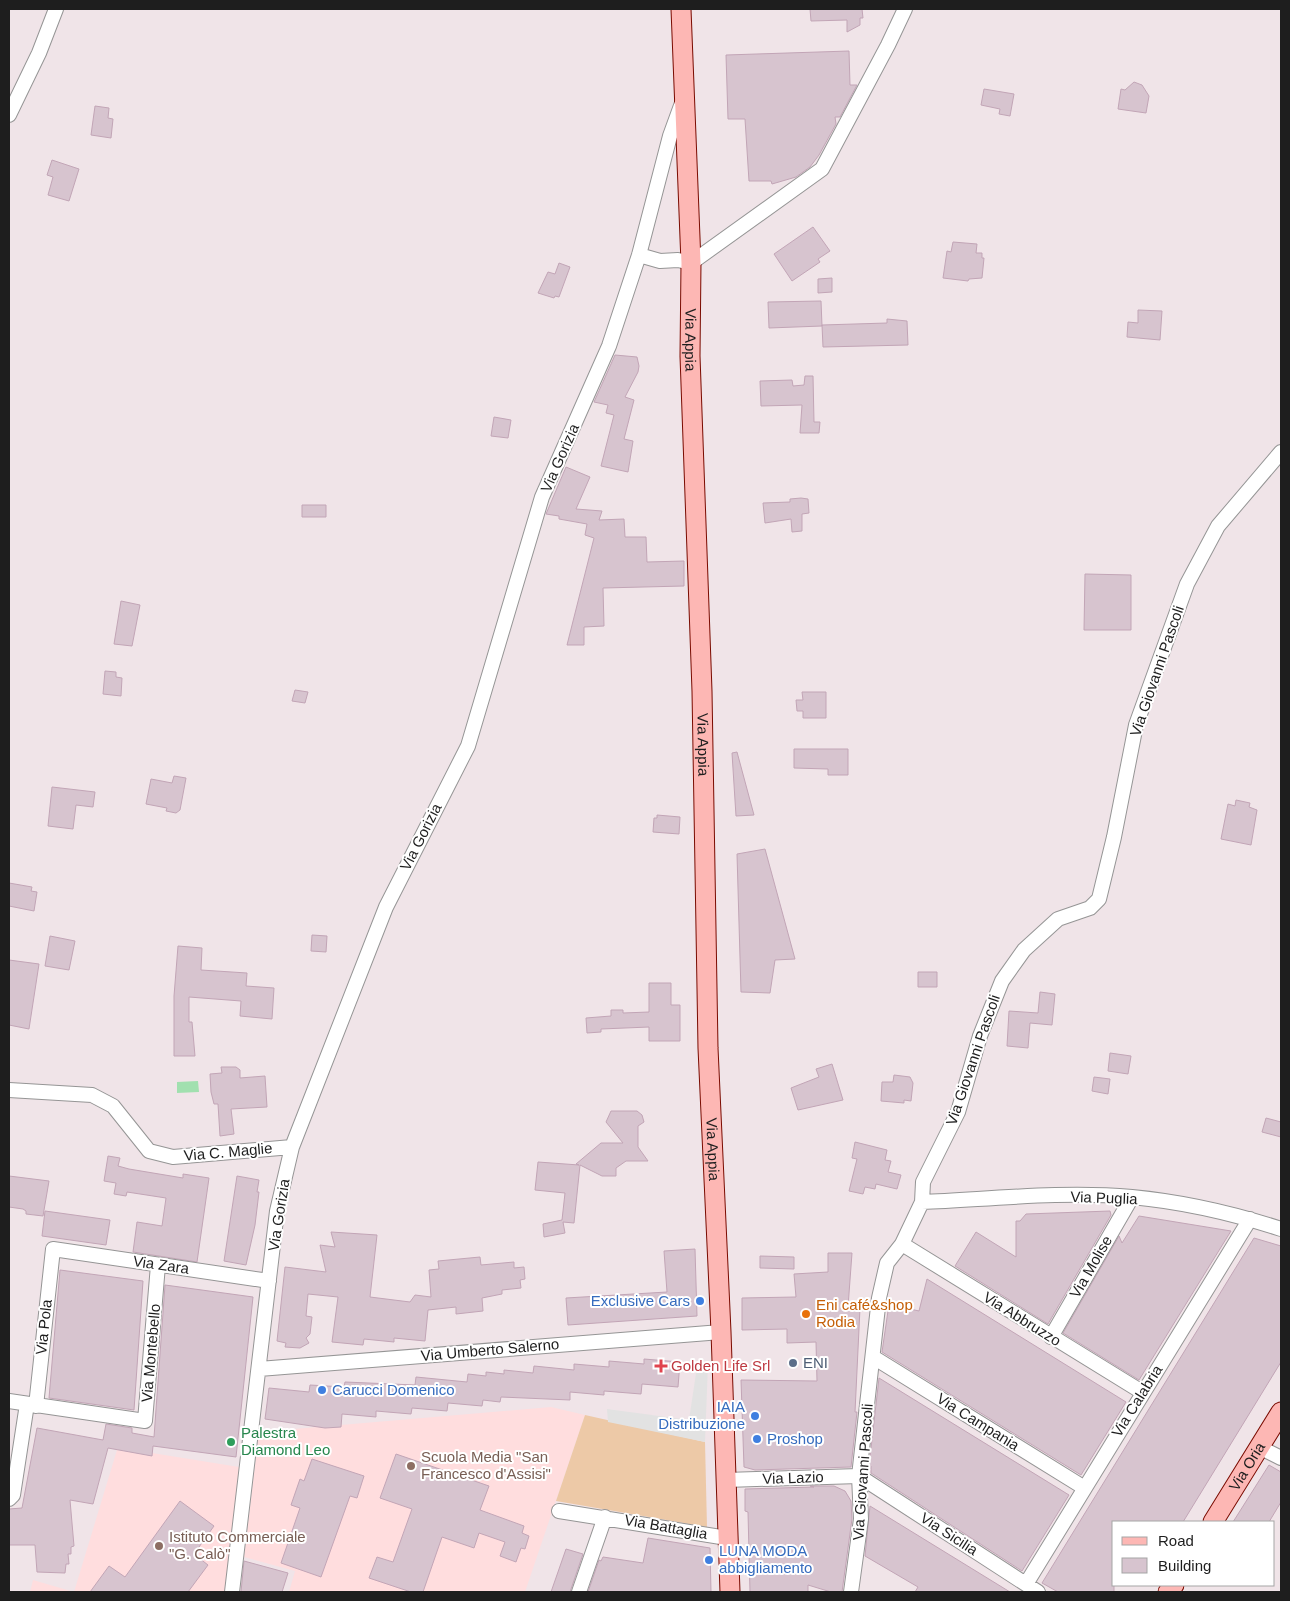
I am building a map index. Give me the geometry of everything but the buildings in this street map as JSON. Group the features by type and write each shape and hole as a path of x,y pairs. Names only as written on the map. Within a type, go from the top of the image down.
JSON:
{"main road":[{"name":"Via Appia","path":"682,9 690,263 690,356 702,691 708,1048 721,1332 730,1592"},
{"name":"Via Oria","path":"1214,1521 1281,1412"}],"street":[{"path":"9,115 39,53 56,9"},
{"path":"639,255 660,261 678,260 690,263 822,169 888,46 905,9"},
{"name":"Via Gorizia","path":"232,1592 277,1211 292,1147 386,907 468,746 542,497 609,346 639,255 670,136 684,99"},
{"name":"Via Giovanni Pascoli","path":"851,1592 861,1519 859,1476 879,1298 887,1263 902,1244 922,1202 923,1182 958,1112 986,1021 1002,981 1024,950 1058,919 1090,908 1099,899 1114,837 1136,725 1188,584 1218,526 1281,452"},
{"name":"Via C. Maglie","path":"9,1090 92,1095 113,1106 149,1151 173,1157 292,1147"},
{"name":"Via Puglia","path":"922,1202 1048,1196 1132,1197 1216,1209 1281,1229"},
{"name":"Via Molise","path":"1051,1337 1132,1197"},
{"name":"Via Calabria","path":"1026,1584 1083,1487 1250,1219"},
{"name":"Via Abbruzzo","path":"902,1244 1142,1392"},
{"name":"Via Zara","path":"53,1249 269,1281"},
{"name":"Via Pola","path":"9,1499 13,1495 31,1405 53,1249"},
{"name":"Via Montebello","path":"31,1405 145,1421 158,1265"},
{"name":"Via Umberto Salerno","path":"258,1369 721,1332"},
{"name":"Via Campania","path":"873,1357 1083,1487"},
{"path":"9,1401 31,1405"},
{"path":"1259,1446 1281,1458"},
{"name":"Via Lazio","path":"726,1480 859,1476"},
{"name":"Via Sicilia","path":"859,1476 1038,1592"},
{"name":"Via Battaglia","path":"559,1510 728,1538"},
{"name":"Via Battaglia","path":"579,1592 605,1517"}],"shaded area":[{"path":"198,1081 199,1092 177,1093 177,1082"},
{"path":"698,1360 708,1364 705,1442 608,1422 607,1409 689,1420"},
{"name":"Scuola Media \"San Francesco d'Assisi\"","path":"551,1407 585,1415 525,1592 289,1592 295,1571 244,1557 259,1432"},
{"path":"585,1415 705,1442 707,1527 556,1501"},
{"name":"Istituto Commerciale \"G. Calò\"","path":"117,1450 152,1456 152,1453 239,1467 225,1592 74,1592"},
{"path":"33,1580 74,1592 30,1592"}],"place":[{"name":"Exclusive Cars","path":"700,1301"},
{"name":"Eni café&shop Rodia","path":"806,1314"},
{"name":"ENI","path":"793,1363"},
{"name":"Golden Life Srl","path":"661,1366"},
{"name":"Carucci Domenico","path":"322,1390"},
{"name":"IAIA Distribuzione","path":"755,1416"},
{"name":"Proshop","path":"757,1439"},
{"name":"Palestra Diamond Leo","path":"231,1442"},
{"name":"Scuola Media \"San Francesco d'Assisi\"","path":"411,1466"},
{"name":"Istituto Commerciale \"G. Calò\"","path":"159,1546"},
{"name":"LUNA MODA abbigliamento","path":"709,1560"}]}
